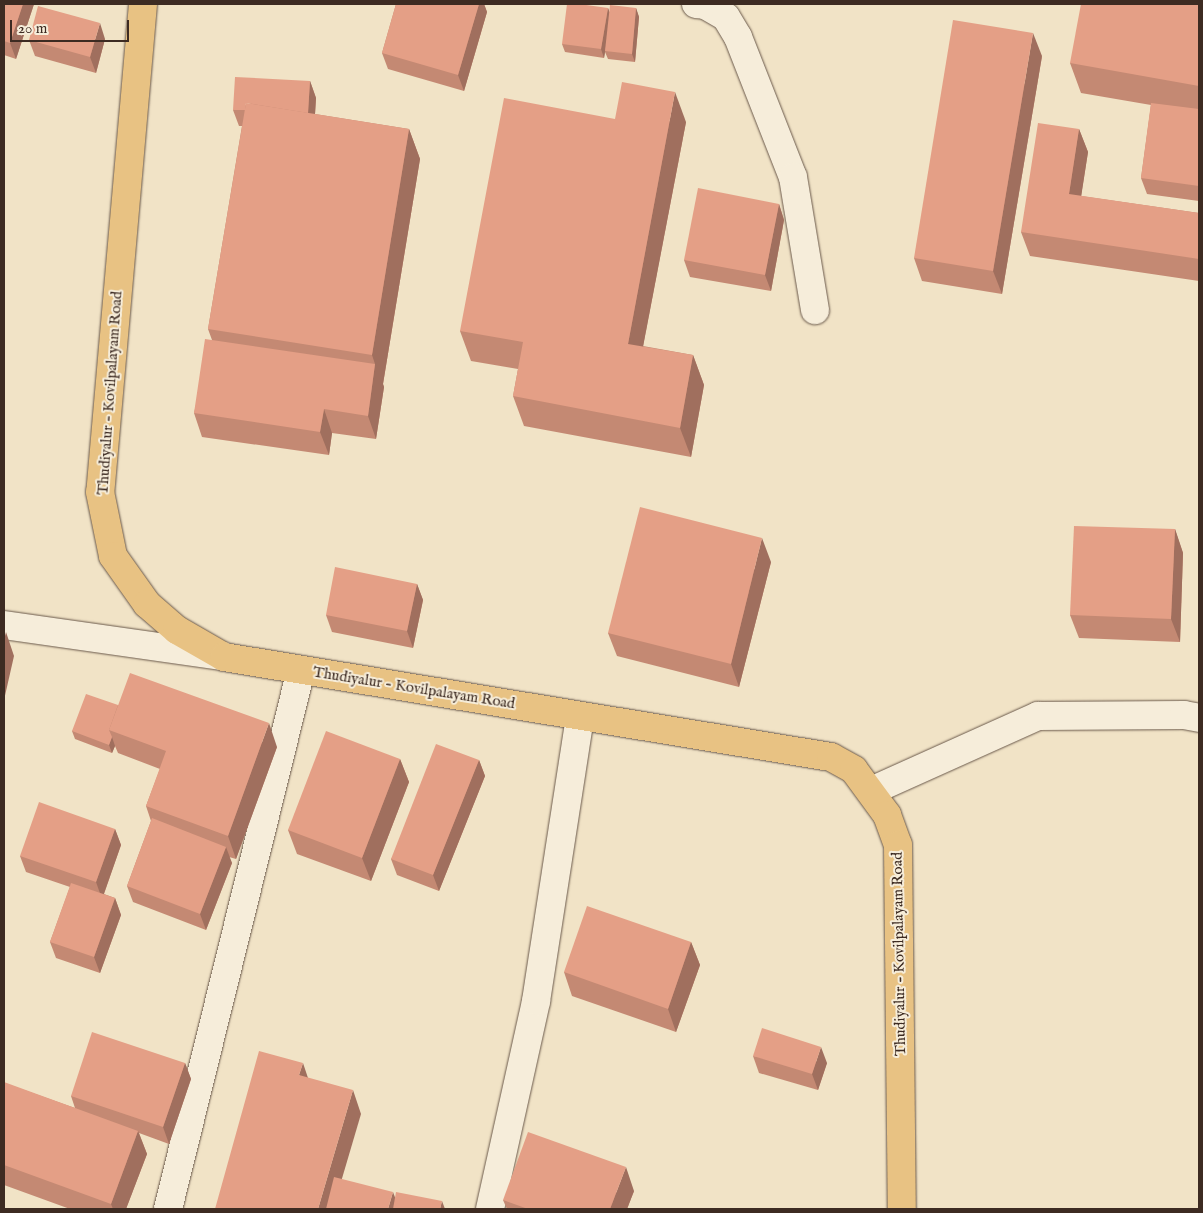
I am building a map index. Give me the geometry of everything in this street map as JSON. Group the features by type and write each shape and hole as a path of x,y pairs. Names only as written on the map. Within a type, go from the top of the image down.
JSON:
{"main road":[{"name":"Thudiyalur - Kovilpalayam Road","path":"143,4 100,492 113,556 147,604 177,630 224,657 831,757 854,770 887,814 898,845 902,1209"}],"street":[{"path":"696,4 705,5 726,17 738,37 790,168 815,310"},
{"path":"4,625 224,657"},
{"path":"168,1209 301,670"},
{"path":"870,791 1038,716 1184,715 1199,718"},
{"path":"490,1209 536,1001 580,716"}],"building":[{"path":"4,4 23,4 10,43 4,41"},
{"path":"396,4 479,4 458,75 382,53"},
{"path":"567,4 608,8 601,49 562,44"},
{"path":"1081,4 1199,4 1199,86 1070,63"},
{"path":"610,5 636,8 632,54 605,51"},
{"path":"38,6 100,23 90,57 29,40"},
{"path":"953,20 1033,33 993,271 914,258"},
{"path":"235,77 310,81 308,113 246,103 245,110 233,110"},
{"path":"622,82 675,92 628,344 693,355 680,428 513,396 523,342 460,331 504,98 615,119"},
{"path":"246,103 409,129 372,355 208,329"},
{"path":"1151,103 1199,109 1199,186 1141,178"},
{"path":"1038,123 1079,129 1069,194 1199,213 1199,259 1021,232"},
{"path":"698,188 779,204 765,275 684,260"},
{"path":"205,339 375,364 368,416 324,409 320,432 194,413"},
{"path":"640,507 762,538 731,664 608,633"},
{"path":"1074,526 1175,529 1171,619 1070,615"},
{"path":"335,567 417,584 407,631 326,615"},
{"path":"130,673 269,723 228,836 146,806 166,751 109,730"},
{"path":"86,694 118,705 109,730 112,737 109,745 72,731"},
{"path":"326,731 400,759 362,858 288,830"},
{"path":"436,744 479,760 433,875 391,859"},
{"path":"39,802 115,829 96,882 20,856"},
{"path":"152,818 226,847 200,914 127,886"},
{"path":"71,883 115,898 94,957 50,942"},
{"path":"587,906 691,942 668,1009 564,972"},
{"path":"762,1028 821,1047 812,1074 753,1056"},
{"path":"92,1032 185,1063 163,1127 71,1096"},
{"path":"259,1051 303,1063 299,1075 353,1090 318,1209 215,1209"},
{"path":"4,1082 138,1131 111,1204 4,1165"},
{"path":"528,1132 626,1167 610,1209 528,1209 503,1200"},
{"path":"334,1177 393,1192 388,1209 326,1209"},
{"path":"396,1192 442,1201 440,1209 393,1209"}]}
